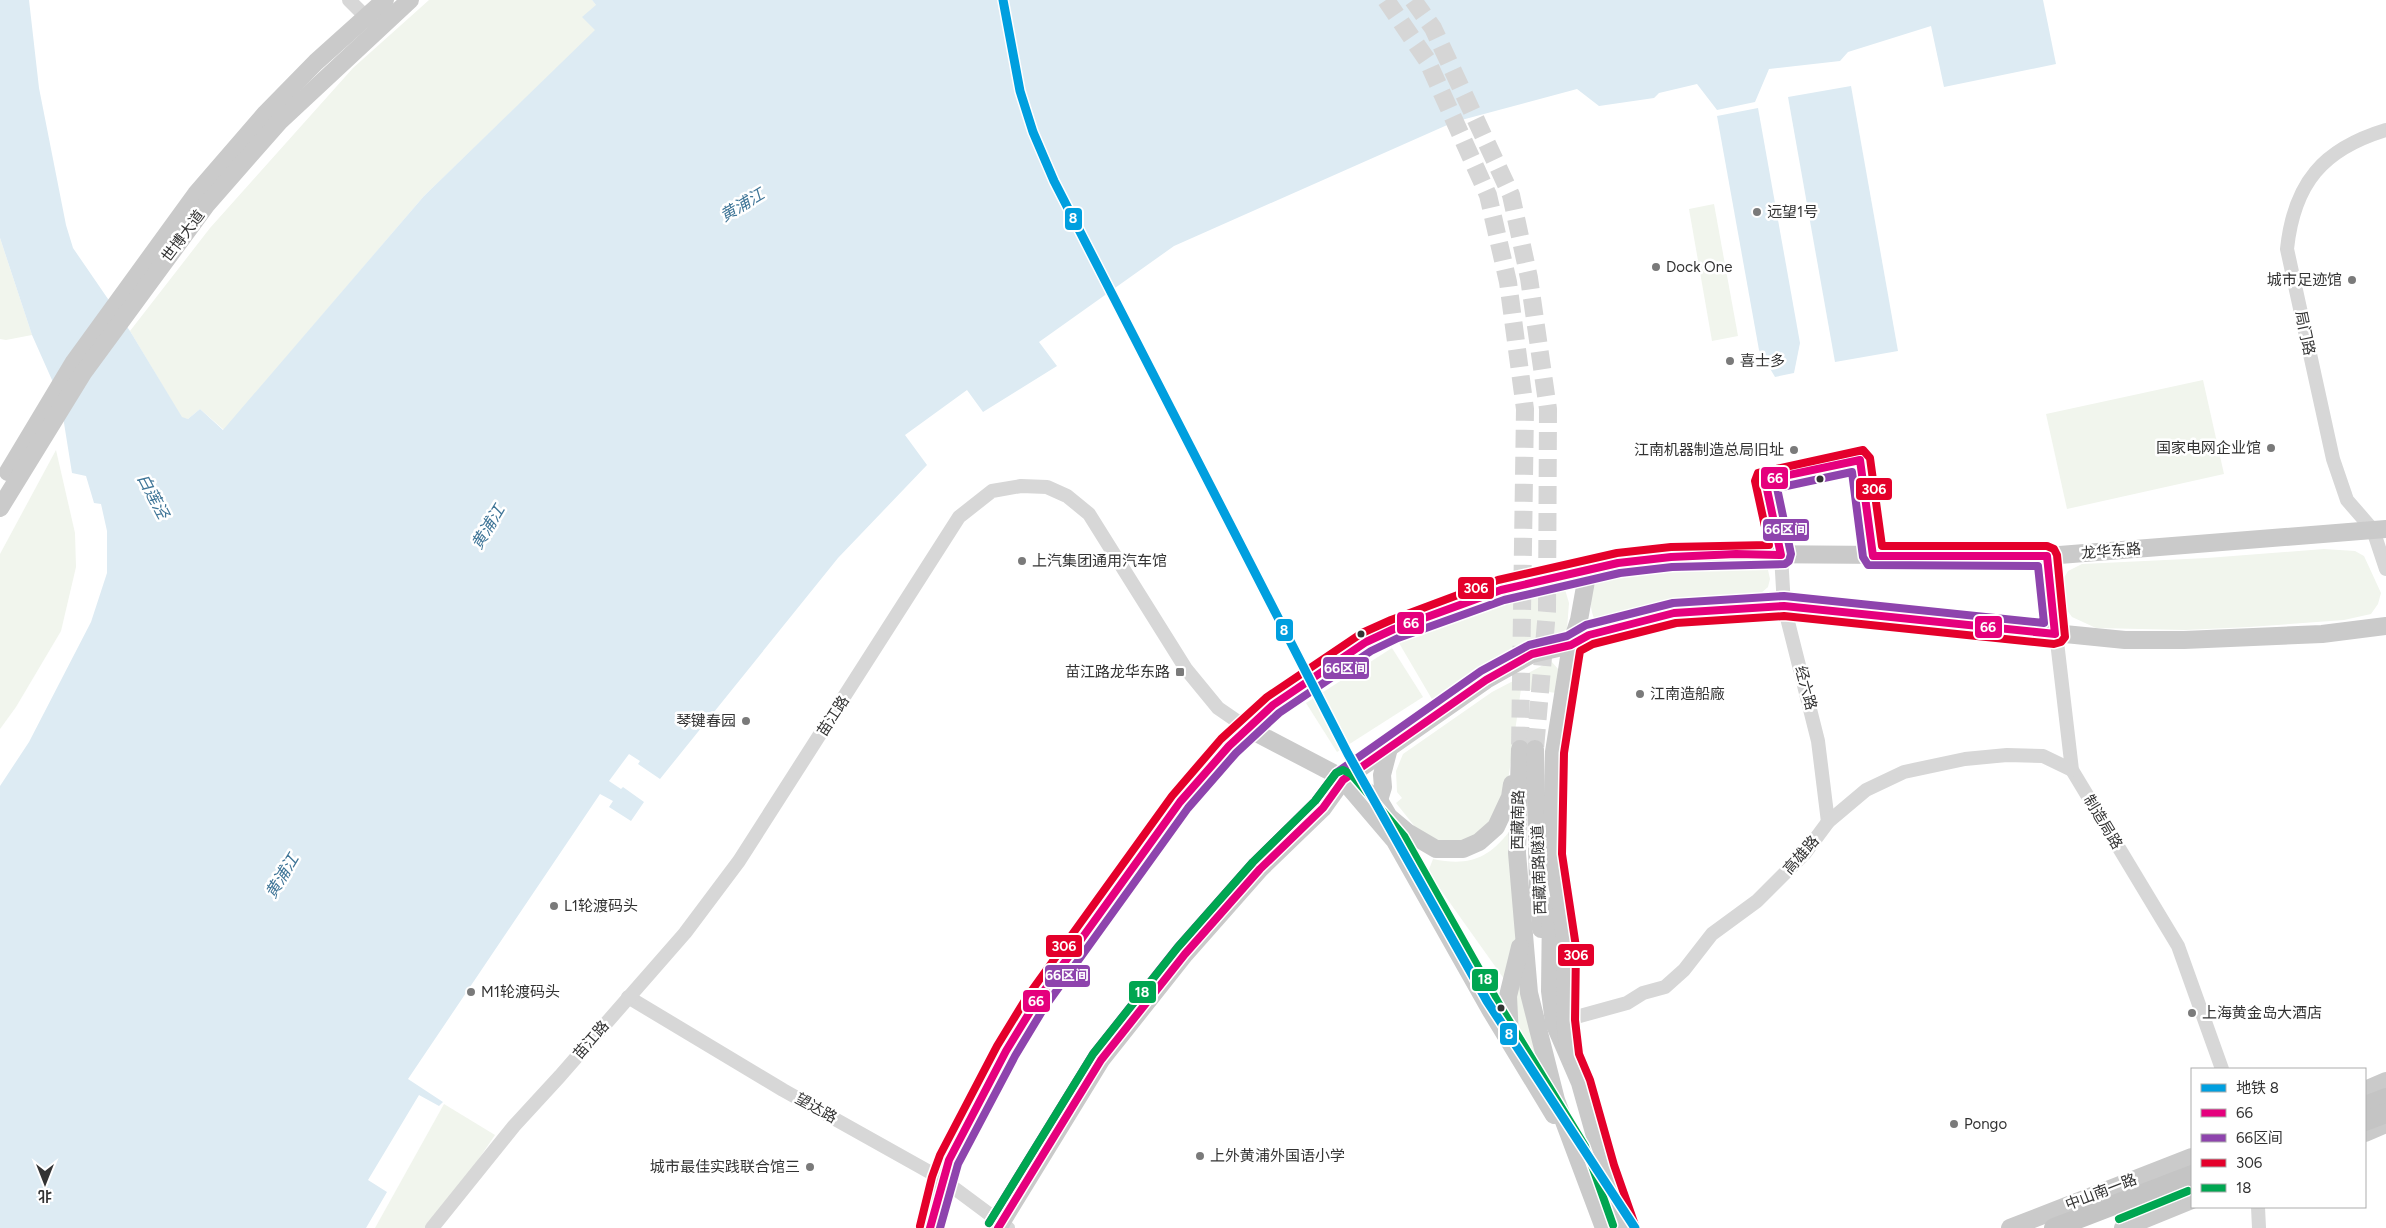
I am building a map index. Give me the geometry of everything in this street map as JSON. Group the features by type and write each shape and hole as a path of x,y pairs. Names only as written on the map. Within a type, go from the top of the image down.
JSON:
{"highway":[{"path":"2366,1121 2386,1113"},
{"path":"2054,1228 2191,1175"},
{"path":"2093,1228 2191,1189"}],"main road":[{"name":"世博大道","path":"0,486 74,362 202,199 372,23 385,0"},
{"name":"世博大道","path":"372,23 410,0"},
{"name":"世博大道","path":"0,508 83,373 202,199"},
{"name":"龙华东路","path":"930,1228 942,1178 966,1126 1006,1051 1036,1002 1132,866 1180,802 1247,728 1273,705 1366,642 1394,629 1448,611 1500,590 1618,563 1671,557 1736,554 2047,556 2379,530"},
{"path":"1588,570 1579,620 1571,646 1554,752 1550,991 1569,1056 1580,1083 1604,1168 1626,1228"},
{"path":"1003,1226 1100,1060 1185,954 1260,869 1323,808 1343,780 1486,680 1532,654 1571,646 1589,635 1674,613 1784,606 2125,640 2184,640 2322,634 2386,626"},
{"name":"西藏南路","path":"1247,728 1343,780 1360,787 1379,800 1389,817 1419,841 1436,849 1464,849 1479,842 1496,827 1510,797 1528,749"},
{"path":"1379,800 1383,787 1382,775 1389,748"},
{"name":"西藏南路","path":"1528,749 1517,853 1529,993 1556,1100 1604,1228"},
{"name":"西藏南路隧道","path":"1528,749 1544,954 1550,991"},
{"name":"西藏南路","path":"1343,780 1395,841 1491,1011 1576,1151"},
{"path":"1552,855 1566,948 1560,1022"},
{"path":"1510,1040 1508,996 1523,937"},
{"path":"2366,1133 2386,1124"},
{"name":"中山南一路","path":"2010,1228 2191,1157"},
{"path":"2123,1228 2191,1200"}],"street":[{"path":"350,0 372,23"},
{"name":"局门路","path":"2386,130 2343,147 2316,169 2300,194 2290,223 2287,248 2333,459 2347,500 2379,530 2386,569"},
{"name":"苗江路","path":"432,1228 514,1126 685,933 739,861 959,517 992,491 1021,486 1047,487 1067,496 1089,514 1186,669 1218,708 1247,728"},
{"name":"经六路","path":"1780,555 1784,606 1818,740 1828,822"},
{"name":"制造局路","path":"2047,556 2054,634 2072,770 2178,946 2222,1068"},
{"name":"高雄路","path":"1560,1022 1627,1003 1643,993 1664,987 1684,970 1712,934 1757,901 1805,853 1828,822 1866,790 1904,772 1936,764 2007,755 2043,756 2072,770"},
{"name":"望达路","path":"628,997 783,1090 942,1178 1003,1226"},
{"path":"2258,1208 2260,1228"}],"shaded area":[{"path":"429,0 592,0 596,5 596,30 424,196 224,430 200,409 188,419 182,418 130,331 210,228 353,68"},
{"path":"1714,204 1738,336 1712,341 1689,209"},
{"path":"0,238 32,335 6,340 0,339"},
{"path":"2203,380 2224,474 2067,509 2046,414"},
{"path":"56,450 75,533 76,567 61,631 16,707 0,729 0,554"},
{"path":"2324,549 2355,551 2364,556 2381,593 2378,604 2371,614 2344,620 2249,627 2185,630 2096,628 2072,617 2064,606 2062,581 2068,571 2082,564 2207,558"},
{"path":"1740,564 1768,570 1770,579 1768,587 1760,594 1721,595 1666,603 1607,617 1594,618 1591,607 1592,591 1597,581 1605,576"},
{"path":"1554,585 1564,586 1569,603 1567,629 1436,706 1399,643 1504,599"},
{"path":"1392,648 1423,697 1337,752 1306,703"},
{"path":"1551,661 1559,670 1557,693 1521,689 1508,781 1499,815 1472,839 1454,842 1438,840 1416,828 1396,803 1402,798 1397,792 1396,771 1403,754 1492,692"},
{"path":"1509,832 1518,928 1507,983 1428,872 1433,859 1456,862 1476,859 1493,849"},
{"path":"1521,979 1540,1071 1540,1080 1518,1043 1514,1032 1513,1009"},
{"path":"444,1104 495,1135 432,1228 375,1228"}],"water":[{"path":"0,0 29,0 39,88 66,225 73,248 130,331 182,417 188,419 200,409 223,430 424,196 595,30 582,17 596,5 592,0 2043,0 2056,64 1944,87 1931,26 1848,52 1840,61 1769,69 1755,102 1717,110 1697,84 1659,93 1654,98 1599,106 1577,89 1454,122 1174,246 1039,342 1057,366 983,412 967,390 905,435 927,465 838,558 660,779 638,764 640,761 629,754 609,781 621,789 623,787 644,802 631,821 609,807 613,801 600,794 408,1079 443,1102 439,1106 419,1095 368,1180 387,1192 366,1228 0,1228 0,786 29,742 91,622 107,573 107,531 101,504 94,503 86,476 72,473 60,398 32,335 0,238"},
{"path":"1851,86 1898,351 1835,362 1788,97"},
{"name":"远望1号","path":"1758,108 1800,343 1794,373 1775,377 1759,350 1717,116"}],"tunnel":[{"path":"1386,0 1427,60 1488,195 1508,282 1525,409 1520,749"},
{"path":"1413,0 1433,28 1511,195 1529,278 1548,409 1547,611 1535,749"}],"metro line":[{"name":"8","path":"1003,0 1020,91 1033,132 1054,181 1348,754 1487,1001 1635,1228"}],"transit line":[{"name":"306","path":"920,1226 932,1177 940,1155 997,1046 1027,997 1172,796 1221,739 1267,697 1362,633 1391,620 1498,580 1617,553 1671,547 1769,545 1755,481 1758,473 1863,450 1870,458 1882,546 2047,546 2054,549 2057,555 2065,637 2061,642 2054,644 1784,616 1676,623 1593,644 1580,651 1564,753 1562,854 1576,947 1575,1020 1579,1054 1590,1080 1614,1165 1635,1225"},
{"name":"66","path":"930,1228 949,1160 1006,1051 1036,1002 1180,802 1229,746 1273,705 1366,642 1394,629 1501,590 1618,563 1671,557 1736,554 1781,555 1765,480 1860,460 1873,556 2047,556 2055,634 1784,606 1674,613 1589,635 1571,645 1532,654 1486,680 1343,780 1323,808 1260,869 1185,954 1101,1060 998,1228"},
{"name":"66区间","path":"940,1228 958,1164 1015,1056 1044,1008 1188,808 1236,753 1279,713 1371,651 1398,638 1504,600 1620,573 1672,567 1785,564 1789,561 1791,554 1777,488 1852,472 1863,557 1868,565 2038,566 2044,623 1784,596 1673,603 1586,625 1567,636 1529,645 1481,671 1336,773 1315,801 1253,862 1177,948 1093,1054 989,1223"},
{"name":"18","path":"989,1223 1093,1054 1178,947 1253,862 1315,801 1336,773 1343,770 1351,774 1404,836 1500,1006 1585,1146 1613,1225"},
{"name":"18","path":"2119,1219 2188,1191"}],"place":[{"name":"远望1号","path":"1757,212"},
{"name":"Dock One","path":"1656,267"},
{"name":"城市足迹馆","path":"2352,280"},
{"name":"喜士多","path":"1730,361"},
{"name":"国家电网企业馆","path":"2271,448"},
{"name":"江南机器制造总局旧址","path":"1794,450"},
{"name":"上汽集团通用汽车馆","path":"1022,561"},
{"name":"苗江路龙华东路","path":"1180,672"},
{"name":"江南造船廠","path":"1640,694"},
{"name":"琴键春园","path":"746,721"},
{"name":"L1轮渡码头","path":"554,906"},
{"name":"M1轮渡码头","path":"471,992"},
{"name":"上海黄金岛大酒店","path":"2192,1013"},
{"name":"Pongo","path":"1954,1124"},
{"name":"上外黄浦外国语小学","path":"1200,1156"},
{"name":"城市最佳实践联合馆三","path":"810,1167"}],"water label":[{"name":"黄浦江","path":"742,205"},
{"name":"白莲泾","path":"153,496"},
{"name":"黄浦江","path":"488,527"},
{"name":"黄浦江","path":"282,876"}]}
